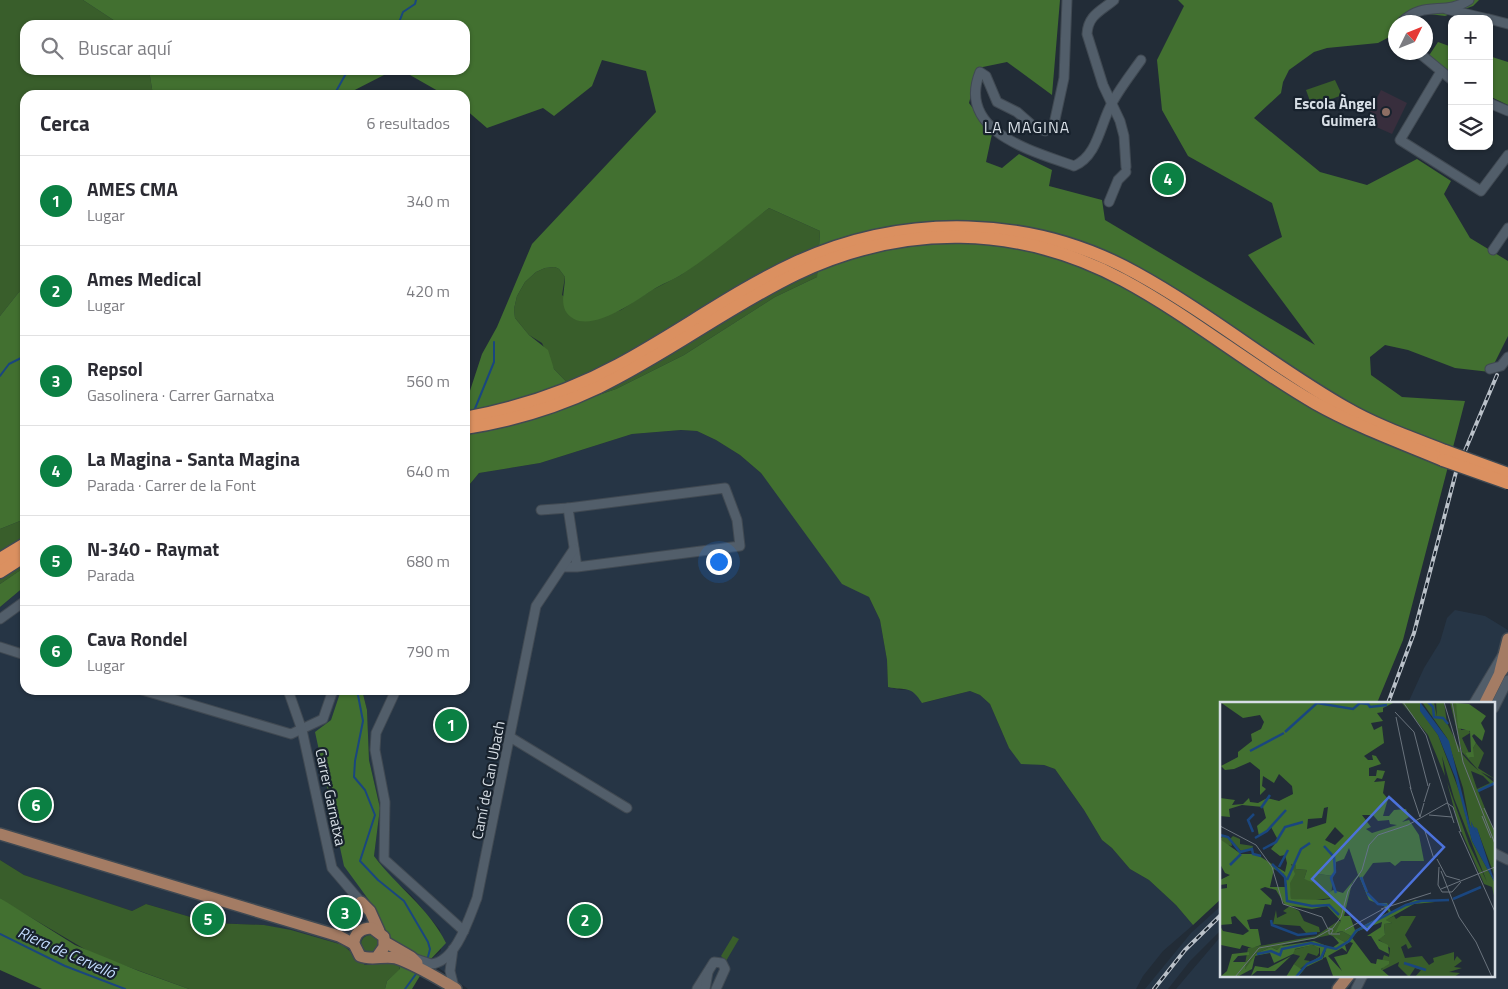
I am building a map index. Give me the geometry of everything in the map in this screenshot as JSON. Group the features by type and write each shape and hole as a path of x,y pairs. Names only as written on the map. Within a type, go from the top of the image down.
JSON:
{"highway":[{"path":"470,426 595,377 784,269 833,248 854,240 897,231 936,227 976,227 1033,234 1111,260 1157,285 1349,410 1444,456 1508,483"},
{"path":"470,418 498,416"},
{"path":"1444,456 1508,474"},
{"path":"0,559 20,547"},
{"path":"0,572 20,559"}],"main road":[{"path":"1486,702 1504,676 1507,651"},
{"path":"0,834 338,936 357,936 372,928 379,931"},
{"path":"361,902 370,911 379,931 392,950 428,969"},
{"path":"361,902 366,919 357,936 360,956 377,957 381,953 392,950 411,957 455,988"},
{"path":"1338,989 1348,976"},
{"path":"1351,989 1356,976"}],"street":[{"path":"1067,0 1064,78 1054,124 1045,131 1033,126 1017,112 998,102 986,76 980,72 974,93 977,107 987,124 1006,138 1029,150 1074,166 1084,161 1098,138 1111,104 1141,60"},
{"path":"1109,202 1118,180 1126,170 1124,136 1087,34 1087,25 1092,16 1114,0"},
{"path":"1441,8 1452,7 1469,0"},
{"path":"1469,0 1467,9 1476,15"},
{"path":"1409,15 1414,10 1431,7 1472,15"},
{"path":"1493,20 1508,24"},
{"path":"1427,60 1448,77"},
{"path":"1440,72 1400,140 1481,191 1508,155"},
{"path":"1493,105 1508,111"},
{"path":"1493,250 1508,228"},
{"path":"1490,369 1501,366 1508,357"},
{"path":"541,510 725,488 737,520 740,546 577,567 563,567"},
{"path":"568,508 577,567"},
{"name":"Camí de Can Ubach","path":"428,969 440,962 453,949 464,931 478,898 536,606 574,549"},
{"path":"0,619 20,605"},
{"path":"0,647 20,653"},
{"path":"1475,702 1507,651"},
{"path":"1496,702 1504,676"},
{"path":"159,695 291,734 323,719 331,695"},
{"name":"Carrer Garnatxa","path":"290,695 302,730 332,868 361,902"},
{"path":"394,695 376,733 375,750 385,802 384,859 464,931"},
{"path":"510,737 627,808"},
{"path":"1496,854 1508,860"},
{"name":"Camí de Can Ubach","path":"453,949 450,972 455,988"},
{"path":"696,989 714,962 722,963 725,969 716,989"},
{"path":"705,989 708,972"},
{"path":"1356,989 1362,976"},
{"path":"709,989 720,979"}],"shaded area":[{"name":"Escola Àngel Guimerà","path":"1381,90 1407,103 1392,134 1365,122"},
{"path":"681,430 697,431 740,455 761,473 859,591 869,597 880,620 887,660 888,687 901,690 910,689 916,692 923,703 970,691 980,695 990,704 1009,748 1021,763 1044,765 1055,769 1084,810 1102,840 1112,848 1130,869 1149,880 1176,905 1193,925 1163,951 1143,976 1136,989 468,989 429,961 441,951 440,930 411,895 389,876 374,856 380,808 369,760 367,710 363,695 470,695 470,484 479,473 540,463 632,434"},
{"path":"20,590 20,695 339,695 331,720 322,728 371,903 377,919 392,939 379,964 365,965 343,945 264,925 211,923 146,904 132,911 24,875 0,860 0,607"},
{"path":"1455,610 1485,616 1508,630 1508,989 1176,989 1220,937 1220,976 1496,976 1496,702 1408,702 1424,668 1440,642 1447,618"},
{"path":"1220,907 1220,931 1190,961 1168,989 1145,989 1191,933"}],"green space":[{"path":"0,0 83,0 113,20 20,20 20,75 150,75 152,90 20,90 20,292 0,316"},
{"path":"83,0 1060,0 1052,95 1007,62 978,68 969,103 992,134 986,162 1002,168 1019,154 1052,170 1049,186 1102,200 1105,220 1315,345 1248,255 1282,237 1272,203 1188,156 1162,110 1157,60 1184,6 1178,0 1479,0 1473,6 1445,16 1429,14 1388,15 1388,38 1378,43 1327,48 1314,52 1289,70 1283,82 1281,93 1254,118 1320,172 1367,185 1417,159 1451,181 1444,194 1470,238 1508,261 1508,336 1490,372 1455,368 1408,350 1385,345 1370,357 1371,375 1402,397 1465,401 1403,640 1377,702 1220,702 1220,900 1193,925 1176,905 1149,880 1130,869 1112,848 1102,840 1084,810 1055,769 1044,765 1021,764 1009,748 990,704 980,695 970,691 922,703 915,693 911,691 888,687 887,660 880,620 869,597 842,584 761,473 740,455 716,440 697,431 681,430 632,434 540,463 479,473 470,484 470,391 482,354 497,327 532,244 656,112 646,71 602,60 592,86 554,116 543,108 487,128 470,113 470,90 436,90 410,75 470,75 470,20 113,20","holes":["769,208 820,231 817,277 775,297 684,355 616,389 584,400 554,369 548,350 529,335 515,318 514,309 517,296 525,282 536,272 545,268 555,267 559,269 565,277 563,300 565,311 574,319 592,321 614,313 680,275"]},
{"path":"1438,42 1448,46 1448,71 1432,60 1433,50"},
{"path":"1493,57 1508,62 1508,105 1493,98"},
{"path":"150,75 384,75 355,90 152,90"},
{"path":"1335,80 1342,95 1312,107 1306,90"},
{"path":"769,208 820,231 817,277 775,297 684,355 616,389 584,400 554,369 542,343 529,335 515,318 514,309 517,296 525,282 536,272 545,268 555,267 565,277 562,295 594,319 621,310 652,290 681,275"},
{"path":"20,292 20,521 0,529 0,316"},
{"path":"20,521 20,570 0,584 0,529"},
{"path":"20,570 20,590 0,607 0,584"},
{"path":"339,695 363,695 367,710 369,760 380,808 374,856 422,908 439,930 446,943 429,961 412,989 385,989 387,981 400,969 392,939 377,919 371,903 344,866 315,732 331,720"},
{"path":"0,860 24,875 132,911 146,904 211,923 264,925 291,930 343,945 365,965 379,964 392,939 400,970 387,981 385,989 189,989 93,954 8,904 0,898"},
{"path":"0,898 75,945 189,989 42,989 0,970"},
{"path":"370,935 378,940 379,944 374,952 370,953 362,948 361,944 366,936"},
{"path":"733,936 739,939 726,961 721,956"}],"waterway":[{"path":"400,20 403,12 415,4 416,0"},
{"path":"337,90 345,75"},
{"path":"474,411 494,362 494,342"},
{"path":"0,376 9,364 20,358"},
{"path":"358,695 363,721 355,761 354,777 365,790 375,815 360,861 378,880 404,901 428,942 430,949 428,957"},
{"name":"Riera de Cervelló","path":"0,934 65,966 125,989"},
{"path":"405,989 416,974"}],"railway":[{"path":"1388,702 1414,633 1456,472 1497,375"},
{"path":"1154,989 1185,950 1220,916"}],"place":[{"name":"Escola Àngel Guimerà","path":"1386,112"},
{"name":"La Magina - Santa Magina","path":"1168,179"},
{"name":"AMES CMA","path":"451,725"},
{"name":"Cava Rondel","path":"36,805"},
{"name":"Repsol","path":"345,913"},
{"name":"N-340 - Raymat","path":"208,919"},
{"name":"Ames Medical","path":"585,920"}],"district":[{"name":"LA MAGINA","path":"1027,127"}]}
